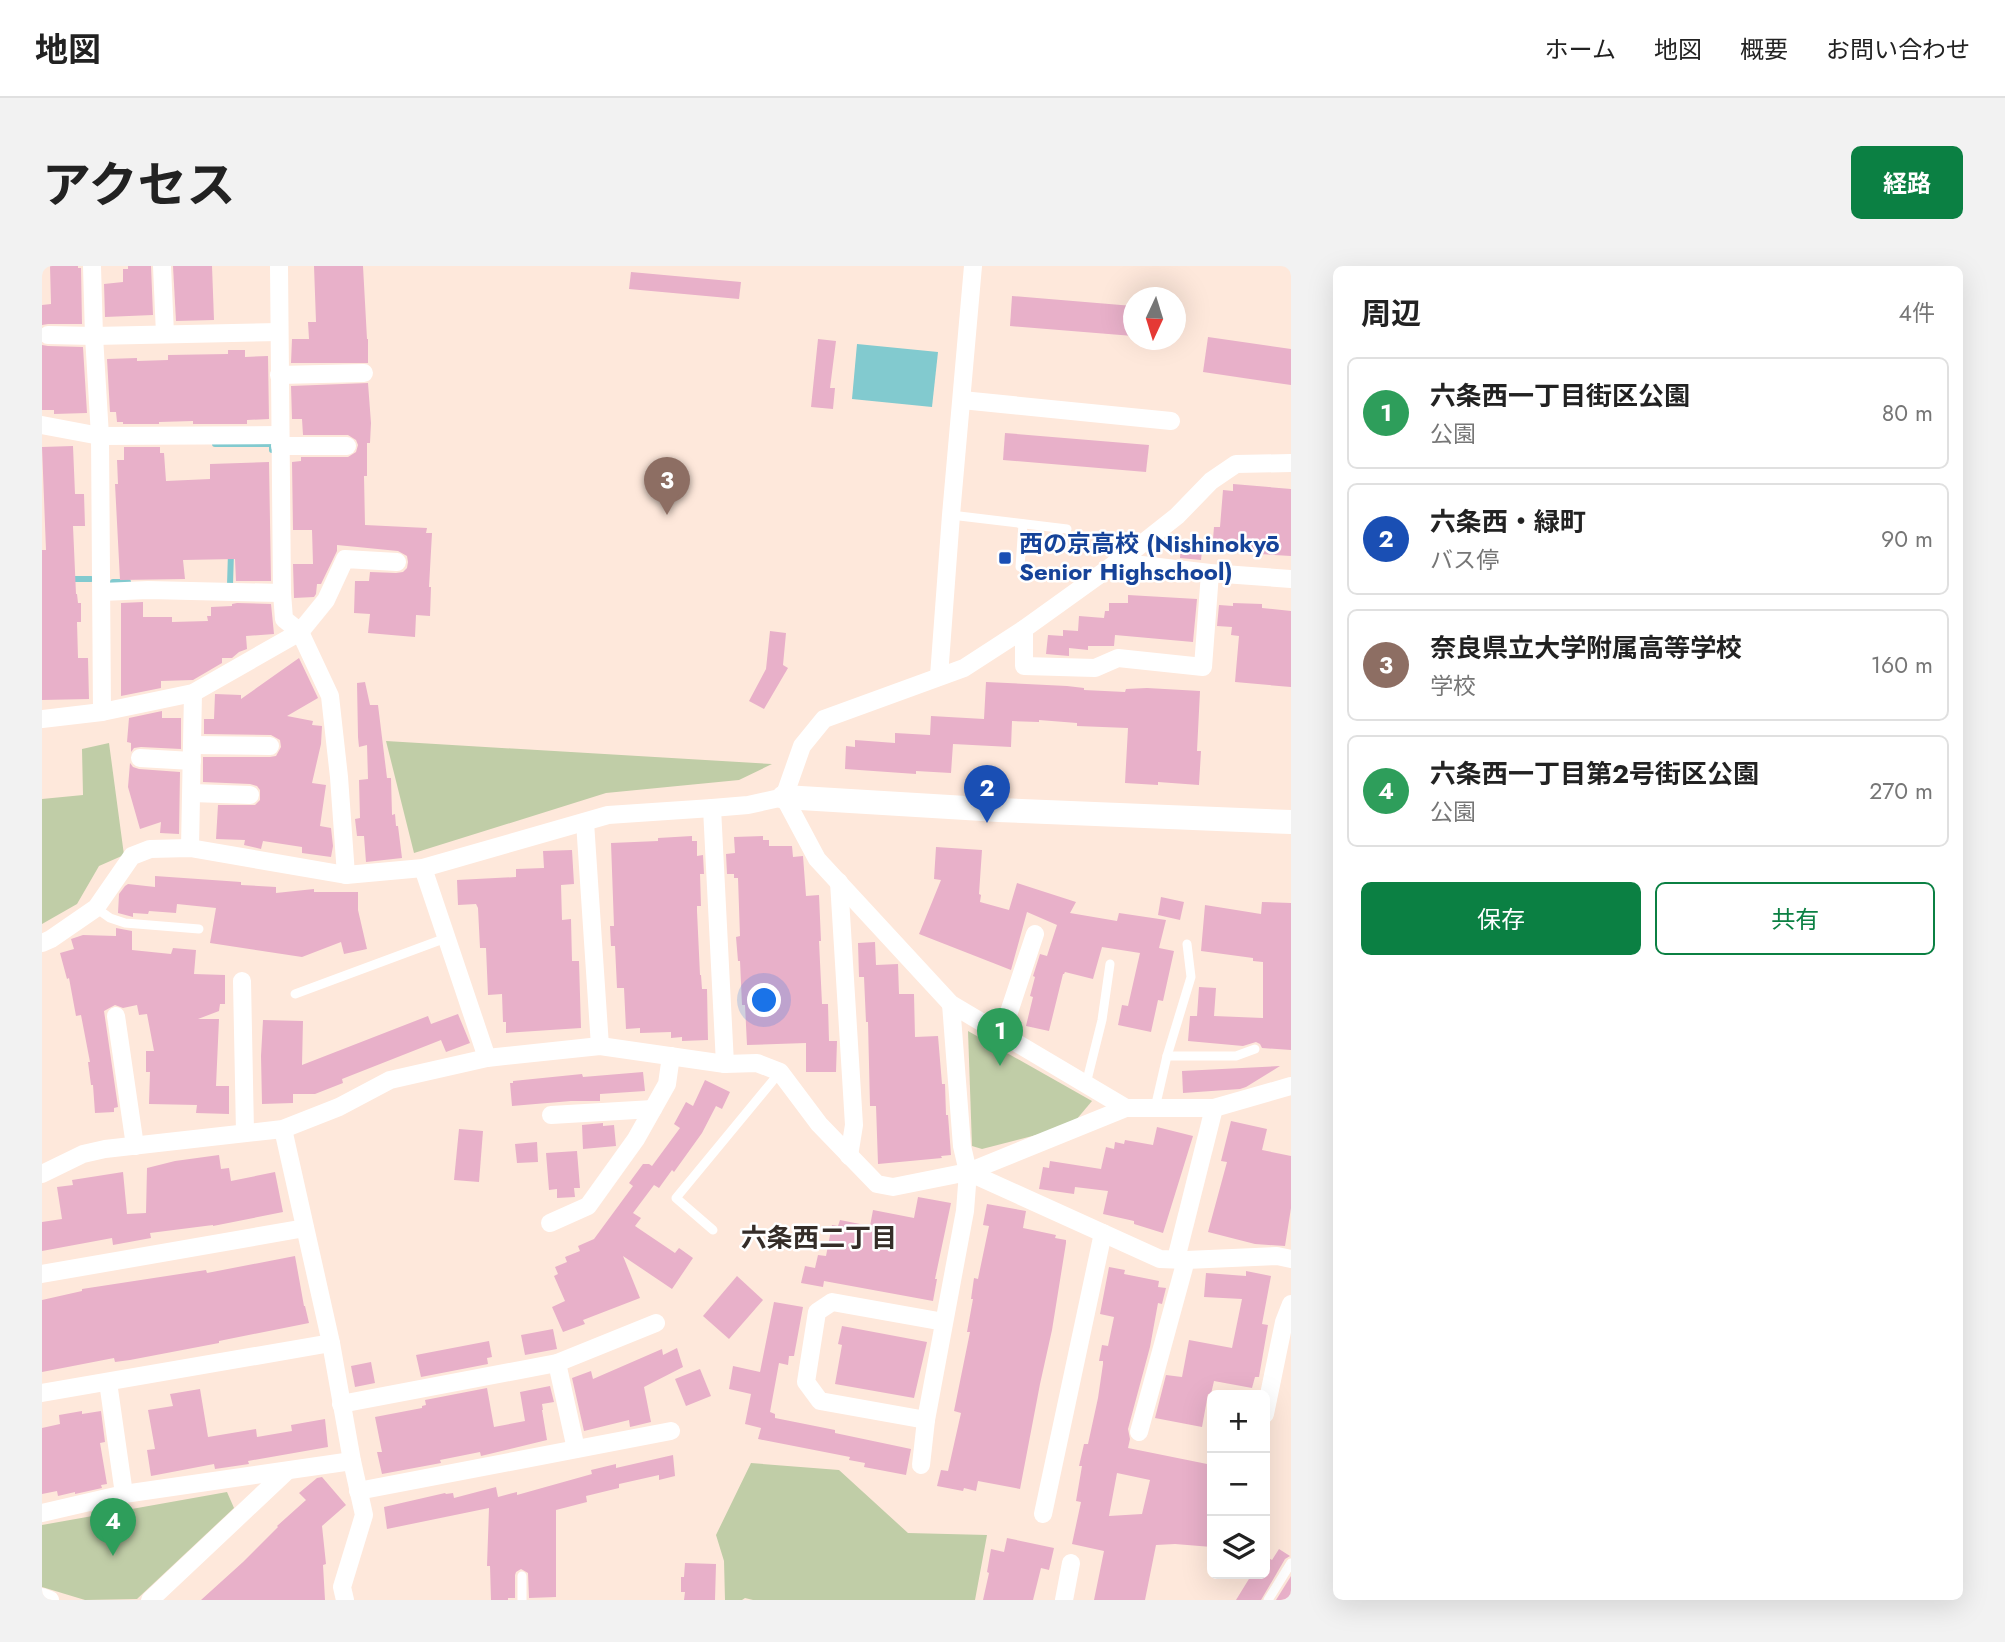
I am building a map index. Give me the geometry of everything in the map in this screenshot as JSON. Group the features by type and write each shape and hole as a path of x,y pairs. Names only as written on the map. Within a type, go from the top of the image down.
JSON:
{"street":[{"path":"92,266 100,436 102,712"},
{"path":"162,266 165,334"},
{"path":"279,266 284,619 300,632 331,696 346,875"},
{"path":"939,676 973,266"},
{"path":"48,335 279,332"},
{"path":"279,375 363,373"},
{"path":"962,400 1171,421"},
{"path":"42,425 100,436 280,440 347,446"},
{"path":"1126,1108 951,1003 817,859 784,797 802,746 824,719 964,668 1024,629 1116,562 1177,516 1210,481 1236,464 1291,463"},
{"path":"42,719 102,712 193,693 300,632 326,600 345,559 397,562"},
{"path":"1116,562 1291,579"},
{"path":"1024,629 1024,666 1095,668 1118,658 1203,667 1210,573"},
{"path":"102,592 148,590 282,593"},
{"path":"190,848 193,693"},
{"path":"140,758 270,746"},
{"path":"192,793 250,795"},
{"path":"42,943 96,908 132,856 150,849 190,848 346,875 423,868 608,815 748,805 784,797 999,810 1291,822"},
{"path":"712,808 725,1064"},
{"path":"585,822 600,1046"},
{"path":"423,868 487,1058"},
{"path":"839,882 854,1125 849,1156"},
{"path":"1002,1033 1035,934"},
{"path":"242,981 245,1132"},
{"path":"921,1465 926,1420 965,1211 968,1172 962,1146 951,1003"},
{"path":"116,1016 135,1146"},
{"path":"42,1174 83,1154 282,1129 339,1107 390,1080 487,1058 600,1046 725,1064 757,1063 780,1072 849,1156 877,1184 893,1187 968,1172 1126,1108 1214,1108 1291,1086"},
{"path":"550,1223 588,1206 636,1139 667,1084 671,1056"},
{"path":"551,1115 653,1108"},
{"path":"1139,1432 1181,1260 1214,1108"},
{"path":"282,1129 331,1343 352,1461 365,1515 342,1587 345,1600"},
{"path":"968,1172 1160,1259 1277,1256 1291,1259"},
{"path":"42,1274 305,1228"},
{"path":"1043,1514 1103,1233"},
{"path":"926,1420 820,1401 806,1382 817,1312 832,1302 944,1322"},
{"path":"1270,1390 1284,1322 1291,1304"},
{"path":"341,1404 557,1363 656,1323"},
{"path":"42,1393 331,1343"},
{"path":"557,1363 576,1449"},
{"path":"108,1382 124,1494"},
{"path":"358,1491 671,1431"},
{"path":"42,1513 124,1494 352,1461"},
{"path":"150,1600 286,1472"},
{"path":"1064,1600 1071,1563"},
{"path":"42,1597 50,1600"}],"lane":[{"path":"951,515 1067,529"},
{"path":"1020,568 1023,524"},
{"path":"96,908 110,918 125,923 199,929"},
{"path":"295,994 446,938"},
{"path":"1155,1108 1167,1056 1191,977 1187,944"},
{"path":"1086,1084 1102,1020 1110,964"},
{"path":"1167,1056 1236,1056 1255,1049"},
{"path":"713,1230 676,1198 780,1072"},
{"path":"1268,1600 1291,1563"},
{"path":"522,1576 522,1600"}],"green space":[{"path":"386,741 772,764 739,780 606,793 414,853"},
{"path":"109,743 124,855 99,866 77,904 42,924 42,799 83,795 82,749"},
{"path":"968,1031 1092,1101 1071,1126 982,1149 972,1146"},
{"path":"751,1463 839,1470 908,1533 987,1535 975,1600 725,1600 724,1561 716,1535"},
{"path":"227,1492 234,1508 137,1599 85,1600 42,1587 42,1525"}],"water":[{"path":"857,344 938,352 932,407 852,399"}],"building":[{"path":"50,266 81,268 82,324 42,325 42,305 51,304"},
{"path":"128,266 151,266 153,315 105,317 104,284 123,282 123,269 128,269"},
{"path":"173,266 212,266 214,320 176,321"},
{"path":"314,266 363,266 368,363 291,363 292,339 309,339 308,322 316,322"},
{"path":"631,272 741,282 739,299 629,289"},
{"path":"1012,296 1123,305 1123,335 1010,326"},
{"path":"1208,337 1291,349 1291,385 1203,372"},
{"path":"818,339 836,341 830,388 835,388 833,409 811,407"},
{"path":"42,345 83,347 87,413 54,414 54,410 42,410"},
{"path":"228,350 245,350 245,357 268,356 269,419 247,420 247,424 193,424 193,421 123,424 117,422 116,412 110,412 107,359 168,360 168,355 228,354"},
{"path":"368,383 371,423 370,443 367,443 367,476 364,476 365,525 427,528 426,533 432,533 430,616 416,615 415,637 368,633 370,614 354,613 355,581 369,581 370,572 403,572 407,568 407,556 398,551 337,545 337,551 321,584 317,584 314,597 294,598 293,564 313,564 312,530 293,530 292,462 301,461 301,457 348,457 356,452 358,445 356,440 348,435 303,435 302,419 292,419 291,386"},
{"path":"1005,433 1149,445 1146,472 1003,460"},
{"path":"73,446 75,494 84,494 85,526 73,526 76,594 78,603 81,603 81,622 77,622 78,658 88,658 89,699 42,700 42,550 46,550 42,447"},
{"path":"124,447 160,447 160,453 164,453 166,481 210,479 210,464 269,462 271,581 236,581 235,559 183,560 185,579 120,580 115,484 118,484 117,460 124,460"},
{"path":"1233,484 1291,489 1291,556 1212,551 1214,527 1220,527 1223,490 1233,491"},
{"path":"1181,540 1203,541 1201,560 1180,558"},
{"path":"1128,595 1197,599 1193,642 1115,635 1114,646 1088,646 1088,650 1069,648 1069,656 1046,654 1048,635 1063,636 1063,630 1078,631 1079,616 1104,618 1105,611 1109,611 1109,603 1128,603"},
{"path":"143,602 143,617 172,617 172,622 208,621 211,607 232,606 237,603 271,604 274,634 246,636 247,649 232,658 222,658 222,663 193,680 161,681 161,688 121,696 121,603"},
{"path":"1233,603 1262,604 1262,608 1291,611 1291,687 1235,682 1239,636 1231,635 1232,627 1217,626 1219,605 1233,606"},
{"path":"770,631 786,633 783,665 788,668 764,709 749,701 766,669"},
{"path":"299,658 318,698 287,716 313,721 312,725 322,726 321,744 312,783 326,785 320,826 331,828 331,857 302,853 302,847 263,841 261,849 244,845 245,840 216,839 218,805 255,805 260,800 260,790 250,784 203,782 203,757 270,757 276,756 281,747 280,740 271,735 204,734 204,719 214,719 215,694 241,695 241,699"},
{"path":"365,682 370,705 378,705 387,778 391,778 392,815 395,814 398,826 402,858 366,862 364,836 357,836 355,819 360,818 359,780 368,779 367,745 359,747 358,737 357,683"},
{"path":"986,682 1125,692 1126,689 1147,688 1200,691 1197,751 1201,751 1199,785 1125,783 1128,728 1077,726 1077,723 1039,720 1012,721 1011,747 953,744 951,773 916,771 916,774 845,769 846,746 855,747 855,740 895,743 895,733 930,735 931,716 984,719"},
{"path":"162,711 162,718 181,718 181,749 141,747 134,748 131,752 131,743 127,742 129,718"},
{"path":"130,763 139,769 180,772 179,834 160,833 161,822 140,829 128,787"},
{"path":"692,836 692,841 697,841 697,856 703,855 704,874 700,874 701,906 697,906 697,911 700,975 702,989 707,989 708,1040 682,1041 682,1037 671,1038 671,1032 640,1033 640,1028 626,1029 624,988 617,988 615,946 611,946 610,926 614,926 611,843"},
{"path":"763,836 763,840 769,840 769,846 792,846 793,857 803,856 806,896 819,895 822,1004 828,1004 829,1041 837,1041 836,1072 806,1072 806,1043 747,1045 736,937 740,936 738,878 734,878 734,874 727,874 726,854 735,853 734,837"},
{"path":"936,847 982,850 980,902 1009,910 1017,883 1076,902 1070,913 1117,921 1119,913 1166,920 1159,948 1174,951 1163,1001 1158,1000 1151,1032 1118,1025 1122,1005 1128,1006 1140,953 1102,947 1093,979 1065,972 1049,1031 1026,1026 1033,997 1030,996 1035,977 1033,976 1040,954 1047,956 1057,925 1027,912 1011,970 919,934 941,880 934,879"},
{"path":"572,850 574,884 561,885 562,920 571,919 572,961 579,961 581,1028 506,1033 502,994 488,995 486,948 480,948 478,908 476,904 458,905 457,880 516,877 516,869 544,868 543,851"},
{"path":"155,876 241,882 241,885 276,887 276,893 314,889 314,892 358,892 358,910 367,949 344,954 341,942 302,957 210,943 216,908 177,904 176,913 149,911 148,914 133,913 133,917 118,913 119,894 125,886 155,887"},
{"path":"1161,897 1184,902 1180,920 1158,915"},
{"path":"1262,902 1291,903 1291,1050 1262,1048 1256,1042 1243,1046 1188,1041 1190,1016 1197,1016 1199,987 1216,988 1214,1016 1263,1018 1263,962 1253,961 1253,958 1201,951 1205,905 1261,914"},
{"path":"116,928 132,931 132,950 171,954 173,948 196,950 194,974 225,975 225,1004 220,1004 219,1011 198,1019 219,1019 216,1086 229,1086 229,1114 196,1113 197,1105 149,1104 150,1072 146,1072 146,1051 154,1051 147,1014 139,1015 137,1005 123,1008 115,1005 104,1011 118,1107 114,1108 114,1112 95,1113 90,1062 81,1015 76,1016 69,978 67,979 60,953 74,949 71,939 83,935 116,936"},
{"path":"875,942 876,965 898,964 899,994 914,994 915,1037 938,1036 951,1155 941,1156 942,1158 878,1164 876,1106 870,1106 868,1022 864,977 859,977 858,943"},
{"path":"458,1014 470,1043 446,1052 441,1040 342,1079 343,1083 315,1094 293,1094 293,1103 262,1104 263,1020 303,1021 302,1065 428,1016 431,1024"},
{"path":"1280,1066 1240,1089 1183,1093 1182,1071"},
{"path":"643,1072 645,1091 600,1094 600,1101 512,1106 510,1083 513,1081 582,1074 583,1077"},
{"path":"705,1080 730,1092 722,1109 716,1106 702,1133 674,1172 672,1170 659,1188 654,1185 633,1213 641,1218 635,1226 675,1253 679,1248 693,1258 672,1289 623,1256 640,1298 583,1320 585,1324 563,1332 552,1307 565,1301 554,1276 558,1274 555,1267 567,1262 565,1257 580,1251 578,1246 594,1239 633,1186 629,1183 643,1164 652,1166 680,1128 674,1124 686,1102 693,1106"},
{"path":"1231,1121 1267,1129 1262,1150 1291,1156 1291,1208 1285,1246 1255,1244 1208,1232 1227,1162 1221,1161"},
{"path":"603,1123 603,1126 614,1125 616,1146 583,1149 582,1125"},
{"path":"1157,1127 1193,1136 1163,1233 1134,1224 1134,1221 1103,1214 1108,1191 1075,1187 1074,1194 1039,1189 1043,1167 1049,1168 1050,1161 1101,1169 1106,1147 1114,1149 1115,1142 1124,1144 1125,1140 1153,1145"},
{"path":"459,1129 483,1131 479,1182 454,1180"},
{"path":"537,1142 538,1162 517,1163 515,1144"},
{"path":"577,1151 580,1188 574,1188 575,1197 557,1198 557,1189 549,1190 546,1153"},
{"path":"219,1155 221,1169 229,1168 231,1181 275,1172 283,1212 213,1226 150,1233 151,1238 113,1245 112,1238 42,1251 42,1222 62,1219 57,1187 73,1185 72,1180 123,1172 127,1214 146,1213 147,1168"},
{"path":"918,1197 951,1203 933,1301 824,1281 823,1287 801,1283 805,1266 815,1268 818,1255 826,1256 832,1225 838,1226 840,1220 870,1226 873,1210 914,1218"},
{"path":"987,1204 1026,1211 1023,1228 1056,1235 1055,1238 1066,1240 1066,1243 1052,1330 1020,1489 978,1481 976,1491 964,1488 963,1491 937,1486 941,1470 948,1471 961,1413 954,1411 970,1332 967,1332 974,1278 978,1279 989,1226 983,1225"},
{"path":"295,1256 309,1323 130,1360 115,1362 114,1358 42,1372 42,1300 82,1289 206,1270 207,1273"},
{"path":"1109,1267 1125,1270 1124,1274 1159,1281 1158,1287 1166,1288 1162,1304 1158,1303 1150,1347 1128,1429 1128,1448 1207,1464 1207,1547 1156,1545 1145,1600 1094,1600 1104,1551 1072,1544 1081,1502 1076,1501 1082,1466 1079,1466 1084,1444 1088,1444 1098,1398 1103,1364 1103,1361 1099,1361 1102,1345 1108,1346 1114,1317 1100,1314","holes":["1117,1473 1150,1480 1142,1514 1109,1516"]},
{"path":"1246,1271 1271,1276 1262,1324 1268,1325 1259,1377 1255,1377 1252,1388 1214,1381 1212,1390 1207,1390 1202,1427 1155,1418 1166,1375 1182,1377 1189,1340 1232,1348 1242,1299 1204,1297 1206,1273 1246,1276"},
{"path":"737,1276 763,1300 729,1339 703,1316"},
{"path":"774,1302 803,1307 794,1356 789,1356 788,1365 779,1363 770,1412 775,1414 775,1418 911,1449 906,1475 864,1467 865,1463 849,1460 850,1457 758,1439 761,1428 745,1424 751,1394 729,1389 733,1366 760,1372"},
{"path":"842,1326 927,1342 914,1398 835,1384 842,1345 838,1344"},
{"path":"553,1329 557,1349 525,1355 521,1335"},
{"path":"489,1341 492,1357 487,1358 488,1364 421,1377 416,1355"},
{"path":"677,1348 683,1367 644,1387 651,1422 630,1427 629,1420 584,1431 572,1378 591,1371 593,1379 662,1349 663,1355"},
{"path":"371,1362 375,1383 355,1387 351,1366"},
{"path":"700,1369 711,1396 686,1406 675,1379"},
{"path":"550,1386 554,1402 542,1404 547,1440 481,1456 480,1452 440,1460 441,1463 382,1474 377,1452 382,1452 375,1417 422,1408 426,1405 425,1400 487,1388 494,1427 525,1421 520,1392"},
{"path":"200,1389 208,1437 256,1429 257,1437 292,1431 291,1425 325,1419 328,1447 248,1461 249,1464 215,1469 214,1464 151,1476 147,1450 155,1449 148,1410 173,1406 170,1394"},
{"path":"82,1411 82,1414 101,1411 105,1442 100,1443 107,1484 101,1485 102,1488 75,1494 58,1496 57,1491 42,1494 42,1428 60,1424 59,1415"},
{"path":"673,1455 675,1476 659,1480 659,1475 619,1484 619,1488 586,1496 587,1502 556,1510 556,1597 529,1598 528,1573 521,1569 515,1575 515,1598 491,1600 490,1566 487,1566 489,1508 387,1529 384,1507 445,1493 453,1493 454,1498 496,1487 498,1497 517,1492 517,1495 592,1474 591,1470 616,1464 616,1468"},
{"path":"322,1477 346,1505 322,1526 326,1564 323,1565 325,1600 201,1600 306,1500 299,1493"},
{"path":"1007,1538 1054,1548 1049,1570 1041,1568 1033,1600 983,1600 991,1549 1004,1552"},
{"path":"1279,1549 1290,1556 1285,1559 1261,1600 1236,1600 1249,1579 1270,1579 1270,1559 1272,1560"},
{"path":"685,1563 716,1564 715,1600 684,1600 681,1577 684,1577"},
{"path":"1291,1576 1291,1600 1276,1600"}],"waterway":[{"path":"215,444 272,444 272,450"},
{"path":"230,585 231,552"},
{"path":"68,579 91,579"},
{"path":"113,582 128,582"}],"place":[{"name":"奈良県立大学附属高等学校","path":"667,515"},
{"name":"西の京高校 (Nishinokyō Senior Highschool)","path":"1005,558"},
{"name":"六条西・緑町","path":"987,823"},
{"name":"六条西一丁目街区公園","path":"1000,1066"},
{"name":"六条西一丁目第2号街区公園","path":"113,1556"}],"district":[{"name":"六条西二丁目","path":"819,1238"}]}
